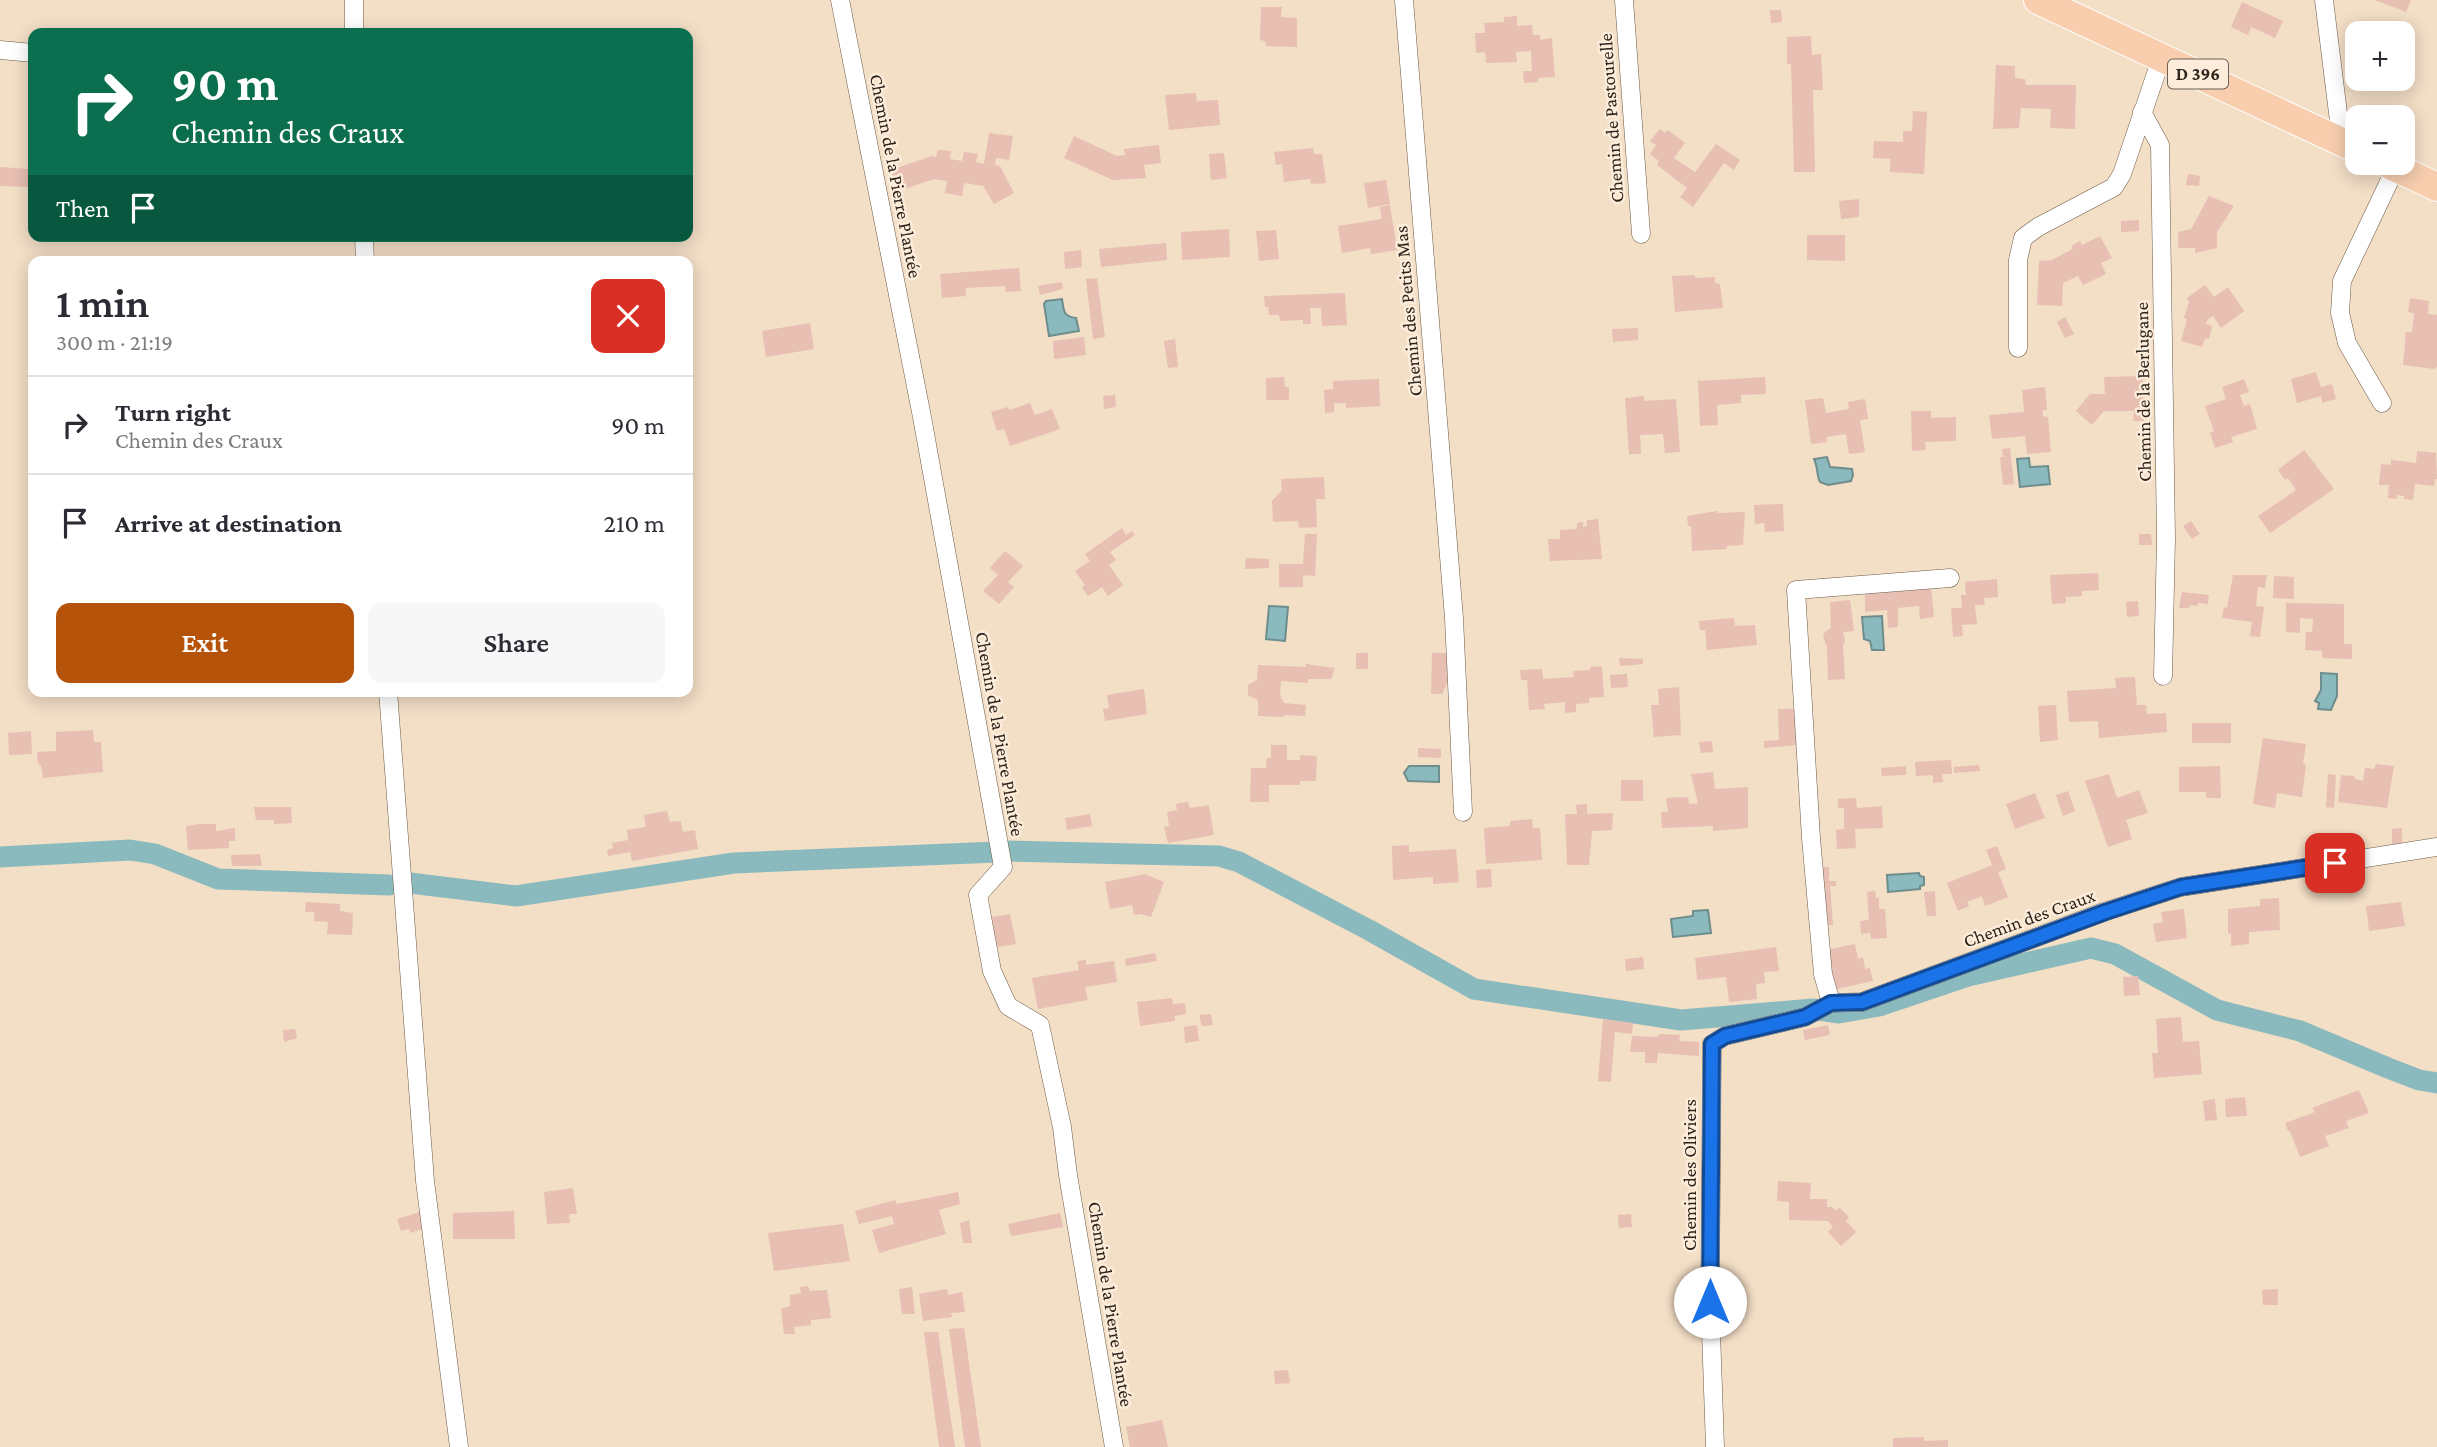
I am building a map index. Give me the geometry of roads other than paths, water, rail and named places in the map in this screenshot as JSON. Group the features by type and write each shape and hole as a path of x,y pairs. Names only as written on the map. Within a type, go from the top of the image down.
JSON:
{"main road":[{"name":"D 396","path":"2038,0 2345,144"},
{"path":"2412,175 2437,187"}],"street":[{"path":"354,0 354,28"},
{"name":"Chemin de la Pierre Plantée","path":"840,0 922,417 1003,867 978,895 980,908 992,971 1008,1006 1040,1025 1062,1127 1114,1447"},
{"name":"Chemin des Petits Mas","path":"1404,0 1454,618 1463,812"},
{"name":"Chemin de Pastourelle","path":"1624,0 1641,234"},
{"path":"2324,0 2339,121 2345,141"},
{"path":"0,50 28,52"},
{"path":"2018,348 2018,260 2024,238 2038,227 2114,187 2122,174 2162,56"},
{"name":"Chemin de la Berlugane","path":"2142,112 2160,145 2166,538 2163,676"},
{"path":"2382,403 2347,343 2340,313 2342,281 2387,175"},
{"path":"1831,1003 1823,974 1811,838 1796,590 1950,578"},
{"path":"388,697 425,1181 459,1447"},
{"name":"Chemin des Craux","path":"1725,1036 1805,1017 1831,1003 1862,1002 2105,912 2181,887 2437,847"},
{"name":"Chemin des Oliviers","path":"1715,1447 1710,1302 1710,1096 1712,1044 1725,1036"}],"water":[{"path":"1062,299 1065,313 1076,318 1079,331 1049,336 1044,304 1046,301"},
{"path":"1827,457 1830,467 1852,469 1851,481 1828,485 1820,482 1814,459"},
{"path":"2029,458 2030,467 2048,466 2050,484 2020,487 2017,459"},
{"path":"1269,606 1288,607 1285,641 1266,639"},
{"path":"1882,616 1884,650 1872,650 1870,641 1864,639 1862,617"},
{"path":"2321,673 2337,674 2337,696 2331,710 2318,709 2319,703 2315,701 2321,690"},
{"path":"1409,766 1439,766 1439,782 1408,781 1404,773"},
{"path":"1919,873 1924,877 1924,885 1920,886 1920,889 1888,892 1887,875"},
{"path":"1708,910 1711,933 1673,937 1671,919 1693,916 1693,911"}],"waterway":[{"path":"0,857 130,850 155,854 218,879 389,885"},
{"path":"1008,851 1219,856 1239,862 1474,989 1681,1020 1813,1009 1839,1013 1879,1006 1968,976 2091,948 2115,954 2217,1010 2300,1031 2419,1080 2437,1083"},
{"path":"410,883 516,896 734,863 997,852"}]}
